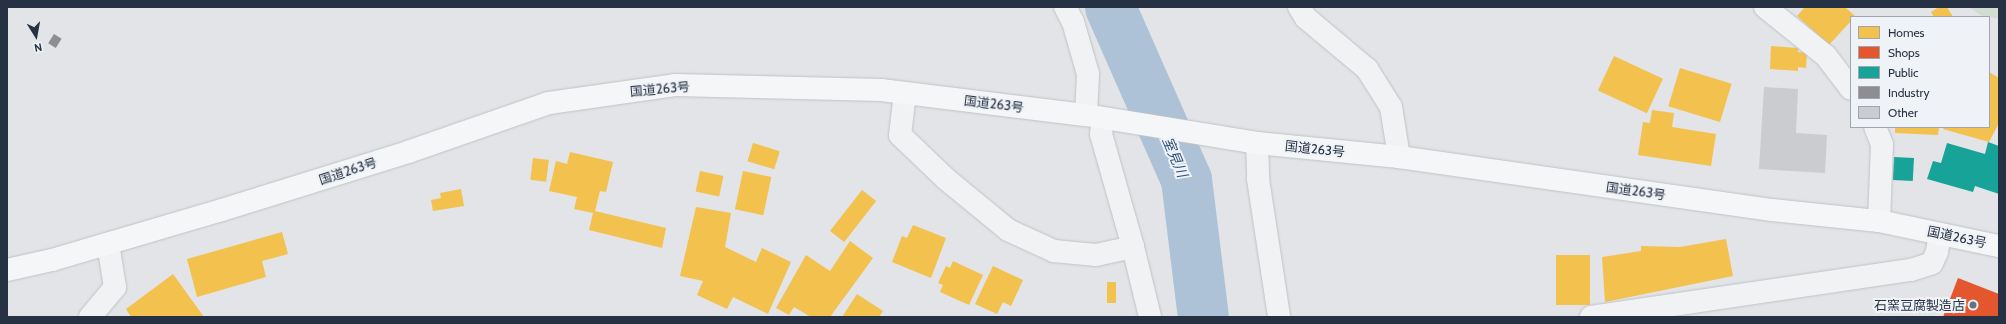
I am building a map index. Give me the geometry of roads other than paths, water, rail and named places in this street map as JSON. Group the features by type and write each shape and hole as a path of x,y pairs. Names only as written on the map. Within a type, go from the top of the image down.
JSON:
{"highway":[{"name":"国道263号","path":"7,270 52,260 108,244 400,154 549,103 675,85 881,90 1095,117 1250,142 1399,158 1772,210 1880,221 1999,246"}],"street":[{"path":"1065,7 1074,22 1088,74 1095,117 1101,134 1150,317"},
{"path":"1299,7 1306,18 1367,69 1391,107 1399,158"},
{"path":"1765,7 1826,56 1850,88"},
{"path":"905,93 900,135 946,179 1008,230 1054,251 1096,255 1132,247"},
{"path":"1875,128 1882,144 1880,221"},
{"path":"1250,142 1258,179 1279,317"},
{"path":"1592,317 1911,270 1932,263 1937,252 1940,234"},
{"path":"90,317 115,287 108,244"}],"waterway":[{"name":"室見川","path":"1110,7 1186,179 1203,317"}],"place":[{"name":"石窯豆腐製造店","path":"1973,305"}]}
